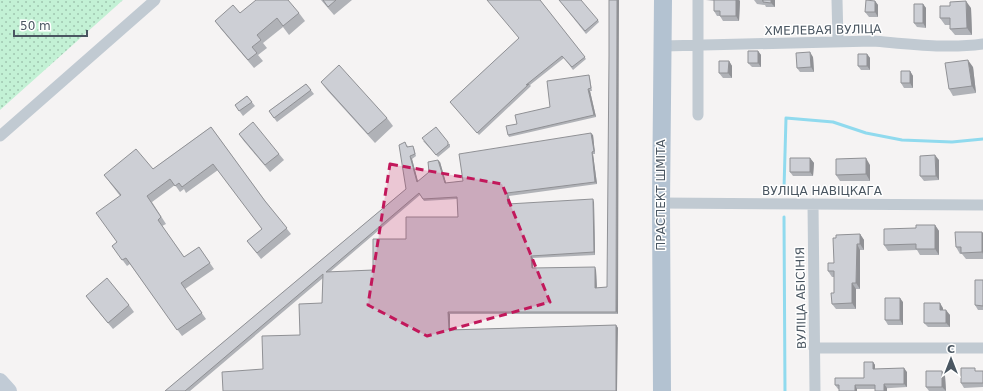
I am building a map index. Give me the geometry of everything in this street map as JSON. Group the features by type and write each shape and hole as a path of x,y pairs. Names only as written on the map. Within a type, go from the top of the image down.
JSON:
{"main road":[{"name":"ПРАСПЕКТ ШМІТА","path":"662,391 661,203 663,0"},
{"path":"0,381 9,391"}],"street":[{"path":"0,136 155,0"},
{"path":"698,0 698,115"},
{"path":"837,0 838,41"},
{"name":"ХМЕЛЕВАЯ ВУЛІЦА","path":"663,46 838,41 873,41 906,44 971,46 983,44"},
{"name":"ВУЛІЦА НАВІЦКАГА","path":"661,203 983,205"},
{"name":"ВУЛІЦА АБІСІНІЯ","path":"813,204 815,391"},
{"path":"814,348 983,348"}],"highlighted area":[{"path":"390,164 502,184 550,302 427,336 368,305"}],"green space":[{"path":"0,0 123,0 0,110"}],"building":[{"path":"256,0 288,0 299,13 283,26 277,18 257,35 261,40 252,47 257,53 248,60 215,21 233,5 240,13"},
{"path":"323,0 336,0 328,7"},
{"path":"487,0 540,0 585,57 572,67 562,56 526,85 529,84 477,133 450,102 519,38"},
{"path":"559,0 581,0 598,20 585,31"},
{"path":"609,0 617,0 616,312 448,312 449,330 616,325 616,391 223,391 222,372 263,369 262,336 300,335 299,304 322,303 323,274 185,391 165,391 406,189 399,145 405,142 407,147 413,146 415,154 410,156 417,182 429,172 428,162 438,160 445,183 463,181 459,154 591,133 594,151 592,152 595,182 507,193 508,204 593,199 594,252 531,256 532,268 595,267 595,288 607,287","holes":["419,193 423,199 457,197 458,217 406,217 406,239 373,239 373,270 326,272"]},
{"path":"714,0 736,0 736,16 720,16 720,11 714,11"},
{"path":"763,0 771,0 771,3 763,2"},
{"path":"866,0 875,1 875,12 865,12"},
{"path":"966,1 967,28 950,29 950,18 940,18 940,6 950,6 950,2"},
{"path":"914,4 923,4 923,23 914,23"},
{"path":"748,51 758,51 758,63 748,63"},
{"path":"810,52 811,67 797,68 796,53"},
{"path":"858,54 867,54 867,66 858,66"},
{"path":"968,60 972,86 949,89 945,63"},
{"path":"719,61 729,61 728,73 719,73"},
{"path":"339,65 387,118 368,134 321,82"},
{"path":"901,71 910,71 910,83 901,83"},
{"path":"589,75 591,88 588,89 594,115 508,135 506,126 517,124 515,115 550,107 547,81"},
{"path":"306,84 311,90 274,118 269,111"},
{"path":"247,96 252,102 239,111 235,105"},
{"path":"253,122 279,154 265,165 239,134"},
{"path":"211,127 265,201 287,228 257,253 247,241 262,229 213,164 182,187 179,183 175,186 170,179 147,196 161,217 158,220 184,257 199,247 210,263 181,283 202,313 177,330 126,258 122,260 112,246 117,242 96,213 121,195 104,175 136,149 153,169"},
{"path":"436,127 448,142 448,145 436,155 422,138"},
{"path":"935,155 936,176 920,176 920,156"},
{"path":"790,158 810,158 810,172 790,172"},
{"path":"866,158 866,174 836,175 836,159"},
{"path":"916,225 935,225 935,249 916,249 916,244 884,245 884,229 916,228"},
{"path":"955,232 982,232 982,252 961,253 961,247 956,247"},
{"path":"860,234 860,244 857,244 856,283 852,283 852,303 832,304 831,293 834,293 834,271 828,271 828,263 834,263 833,238 836,238 836,235"},
{"path":"107,278 129,305 108,323 86,296"},
{"path":"975,280 983,280 983,306 975,305"},
{"path":"885,298 900,298 900,320 885,320"},
{"path":"924,303 940,303 940,310 946,310 946,323 924,323"},
{"path":"864,362 873,362 873,369 904,368 904,384 884,384 884,391 875,391 875,385 855,385 855,391 839,391 839,385 835,385 835,378 864,378"},
{"path":"961,368 975,368 975,371 983,371 983,383 961,383"},
{"path":"926,371 942,371 942,387 926,387"}],"waterway":[{"path":"784,189 786,118 833,122 866,133 902,140 952,142 983,139"},
{"path":"784,217 785,391"}]}
